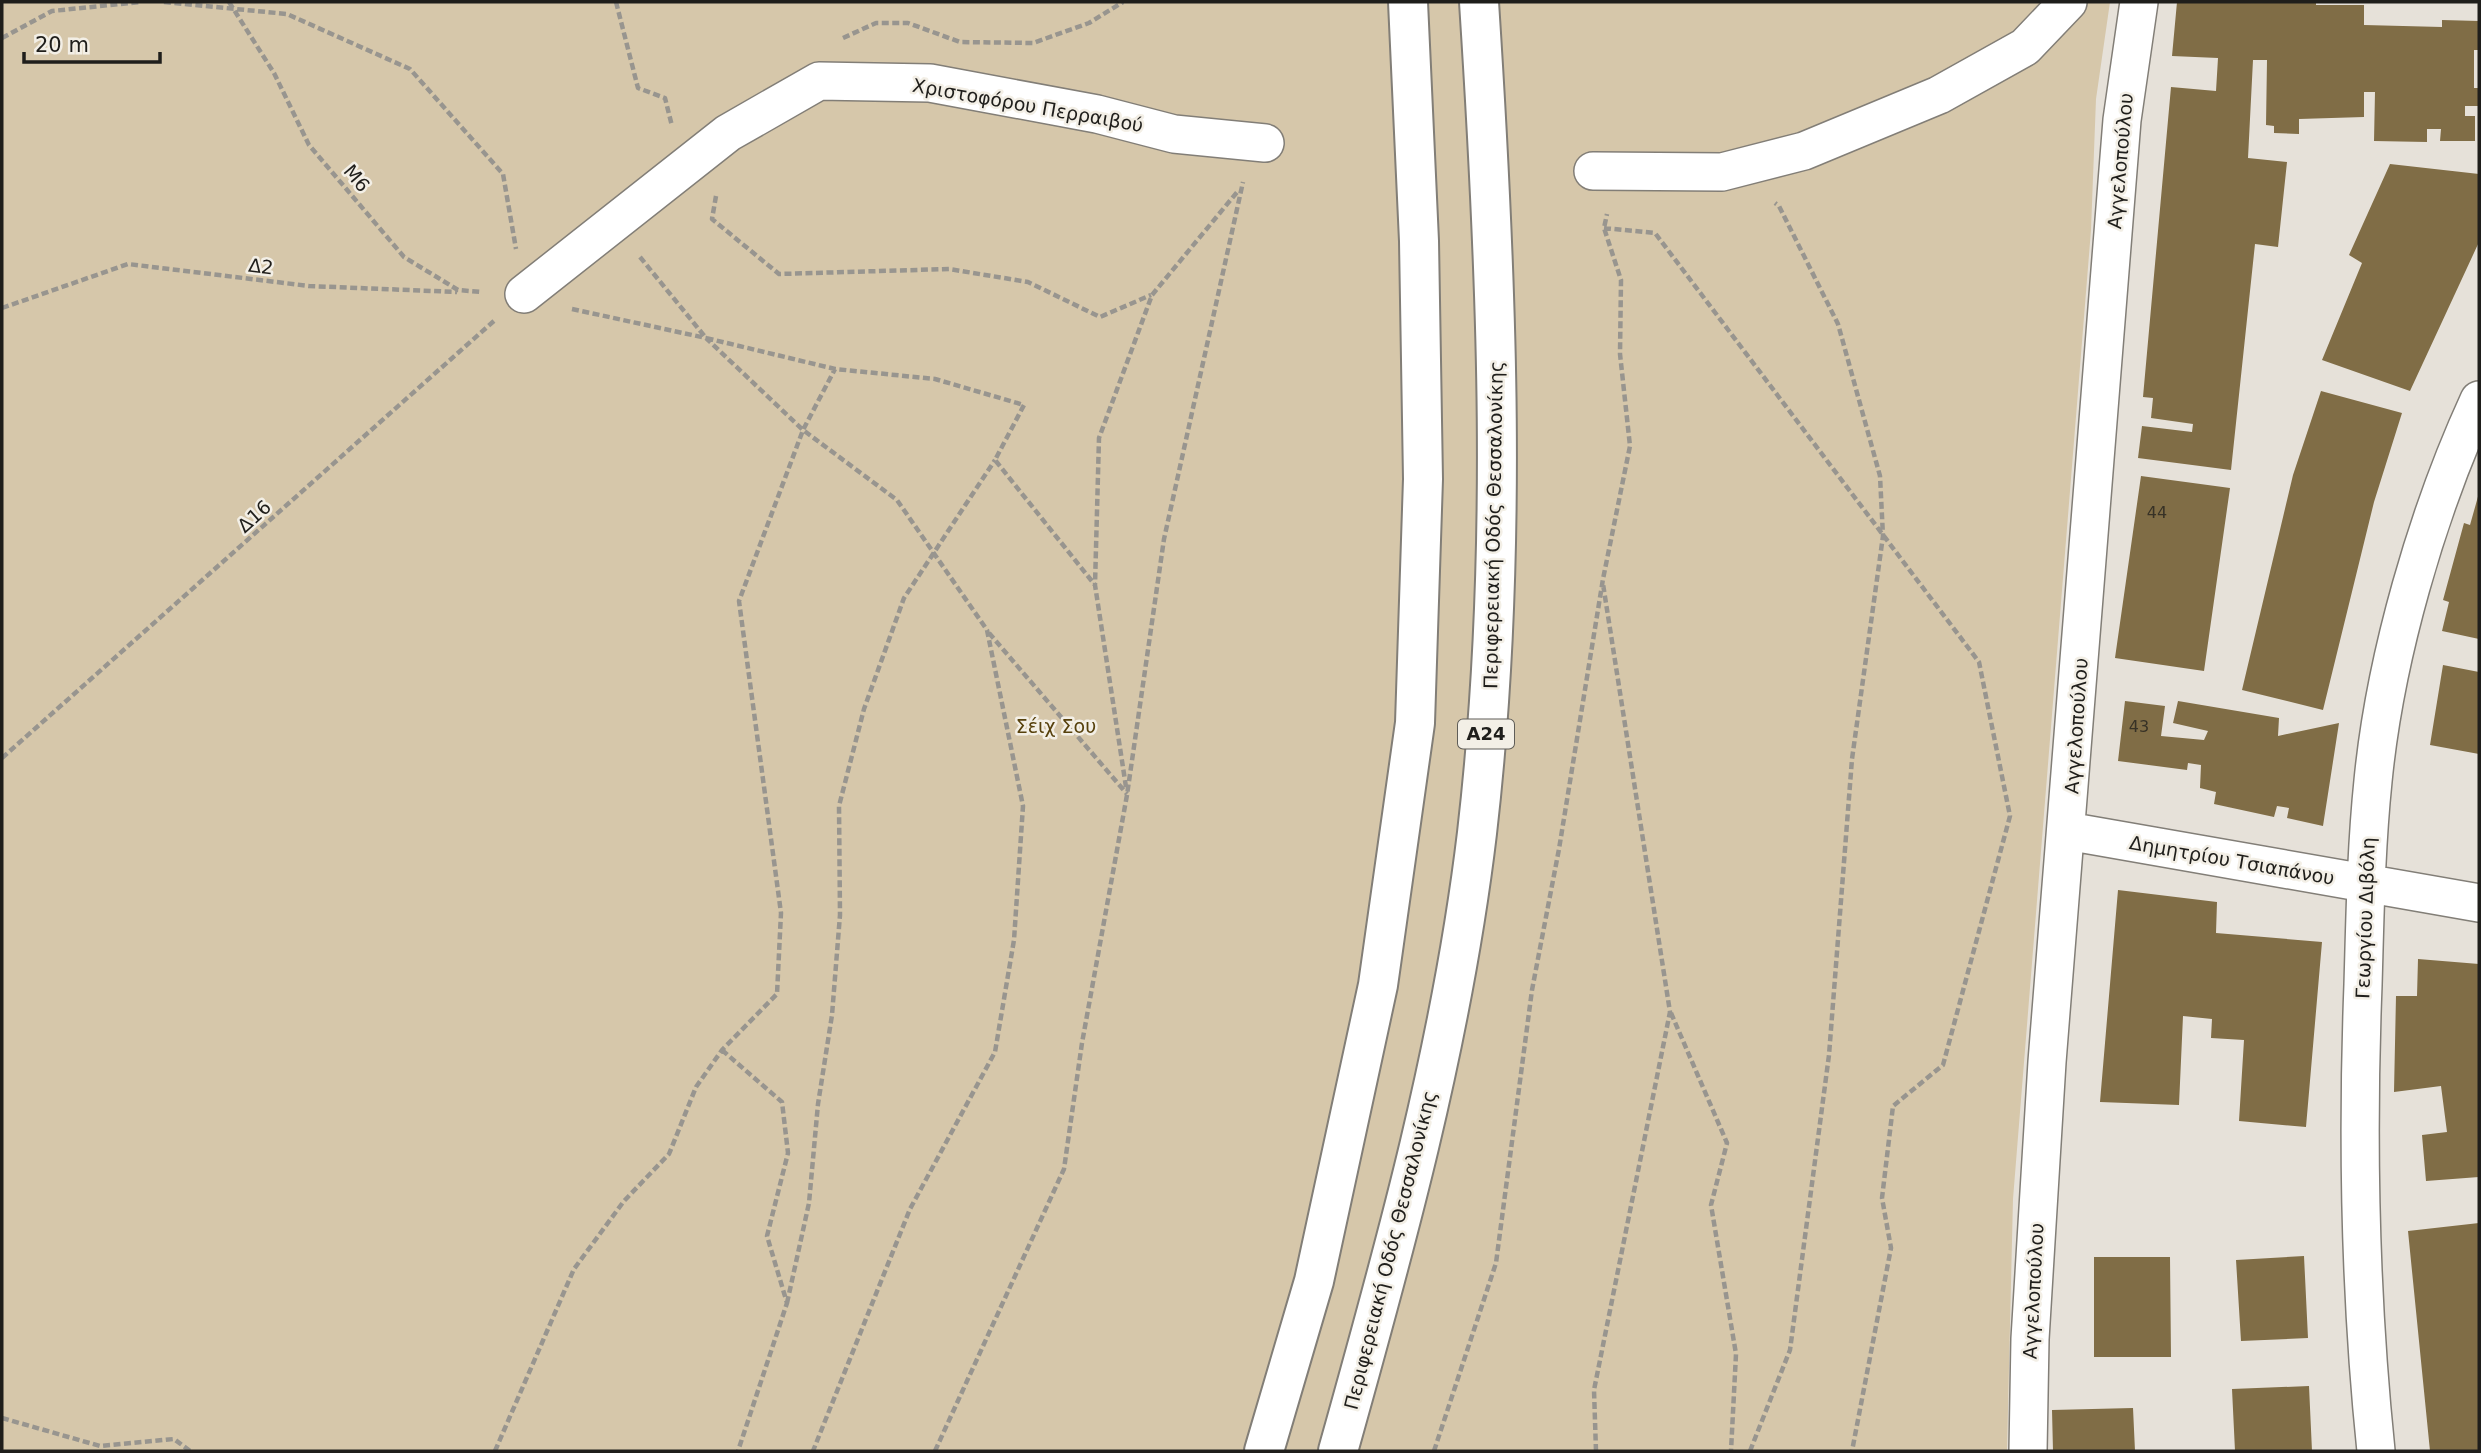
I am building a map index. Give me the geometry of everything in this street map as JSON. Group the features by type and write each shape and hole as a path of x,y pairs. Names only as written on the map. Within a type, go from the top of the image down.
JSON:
{"highway":[{"path":"1264,1451 1314,1281 1378,985 1415,723 1423,479 1419,241 1408,2"},
{"name":"Περιφερειακή Οδός Θεσσαλονίκης","path":"1338,1451 1414,1172 1453,985 1476,836 1492,680 1496,477 1494,246 1479,2"}],"street":[{"path":"1605,171 1723,172 1804,151 1939,95 2025,47 2068,2"},
{"name":"Αγγελοπούλου","path":"2028,1451 2030,1339 2046,1076 2121,134 2138,2"},
{"name":"Χριστοφόρου Περραιβού","path":"524,294 728,132 819,81 930,83 1097,114 1174,134 1261,143"},
{"name":"Γεωργίου Διβόλη","path":"2376,1451 2366,1336 2359,1070 2373,779 2393,668 2429,532 2451,467 2479,400"},
{"name":"Δημητρίου Τσιαπάνου","path":"2067,831 2479,903"}],"path":[{"path":"2,38 52,11 141,2"},
{"path":"164,2 287,14 411,69 503,174 524,294 574,309 835,369 935,379 1024,405 995,460 904,598 864,709 839,806 840,915 832,1015 818,1104 809,1203 787,1303 738,1451"},
{"name":"Μ6","path":"229,2 274,73 309,145 404,257 458,290 524,294"},
{"path":"616,2 638,88 665,98 681,170"},
{"path":"728,132 712,219 779,274 949,270 1028,282 1100,317 1152,295"},
{"path":"935,1451 1064,1169 1082,1042 1127,795 1164,539 1240,190 1261,143"},
{"path":"1434,1451 1496,1263 1516,1133 1531,990 1559,849 1603,579 1630,446 1620,354 1621,280 1604,228 1605,171"},
{"path":"1723,172 1779,206 1838,324 1880,476 1883,536 1852,759 1829,1055 1790,1350 1750,1451"},
{"path":"1127,795 1095,585 1099,438 1152,295 1240,190"},
{"path":"1604,228 1655,233 1979,662 2010,816 1943,1065 1893,1106 1882,1198 1891,1248 1852,1451"},
{"path":"645,244 639,256 706,338 803,430 897,500 987,630 1127,795"},
{"name":"Δ2","path":"2,308 128,264 309,286 524,294"},
{"name":"Δ16","path":"2,758 524,294"},
{"path":"495,1451 574,1269 624,1201 668,1154 696,1087 722,1050 777,994 780,913 739,601 803,430 835,369"},
{"path":"995,460 1095,585"},
{"path":"1603,579 1670,1012 1727,1143 1711,1205 1736,1354 1731,1451"},
{"path":"813,1451 910,1209 995,1052 1014,940 1023,806 987,630"},
{"path":"1596,1451 1594,1390 1670,1012"},
{"path":"722,1050 782,1102 788,1153 766,1236 787,1303"},
{"path":"2,1418 100,1446 174,1439 190,1451"}],"green space":[{"name":"Σέιχ Σου","path":"2,2 2110,2 2096,99 2091,230 2013,1199 2007,1451 2,1451"}],"building":[{"path":"2177,2 2316,2 2316,5 2364,5 2364,25 2442,27 2442,20 2479,21 2479,50 2474,50 2474,88 2479,88 2479,106 2465,106 2465,116 2475,116 2475,141 2440,141 2441,129 2427,129 2427,142 2374,141 2375,92 2364,92 2364,117 2299,119 2299,134 2274,133 2274,126 2266,125 2267,60 2253,60 2248,158 2287,162 2278,247 2255,244 2231,470 2138,458 2142,426 2192,432 2193,424 2151,418 2153,398 2143,397 2171,87 2216,91 2218,58 2172,56"},
{"path":"2390,164 2479,174 2479,242 2410,391 2322,360 2362,263 2349,255"},
{"path":"2321,391 2402,413 2374,502 2323,710 2242,690 2293,475"},
{"path":"2141,476 2230,488 2204,671 2115,658"},
{"path":"2479,493 2479,639 2442,631 2449,602 2443,600 2464,523 2470,525"},
{"path":"2443,665 2479,672 2479,754 2430,745"},
{"path":"2125,701 2165,706 2161,736 2204,740 2208,731 2173,723 2178,701 2279,718 2278,736 2339,723 2323,826 2287,818 2289,808 2277,806 2274,817 2214,804 2216,792 2200,788 2201,765 2188,763 2187,770 2118,761"},
{"path":"2118,890 2217,902 2216,933 2322,942 2306,1127 2239,1121 2244,1040 2211,1038 2212,1019 2183,1016 2179,1105 2100,1102"},
{"path":"2418,959 2479,964 2479,1177 2426,1181 2422,1135 2447,1132 2441,1086 2394,1092 2396,996 2417,996"},
{"path":"2479,1223 2479,1451 2430,1451 2408,1231"},
{"path":"2304,1256 2308,1338 2241,1341 2236,1260"},
{"path":"2094,1257 2170,1257 2171,1357 2094,1357"},
{"path":"2309,1386 2312,1451 2235,1451 2232,1389"},
{"path":"2133,1408 2135,1451 2053,1451 2052,1410"}]}
